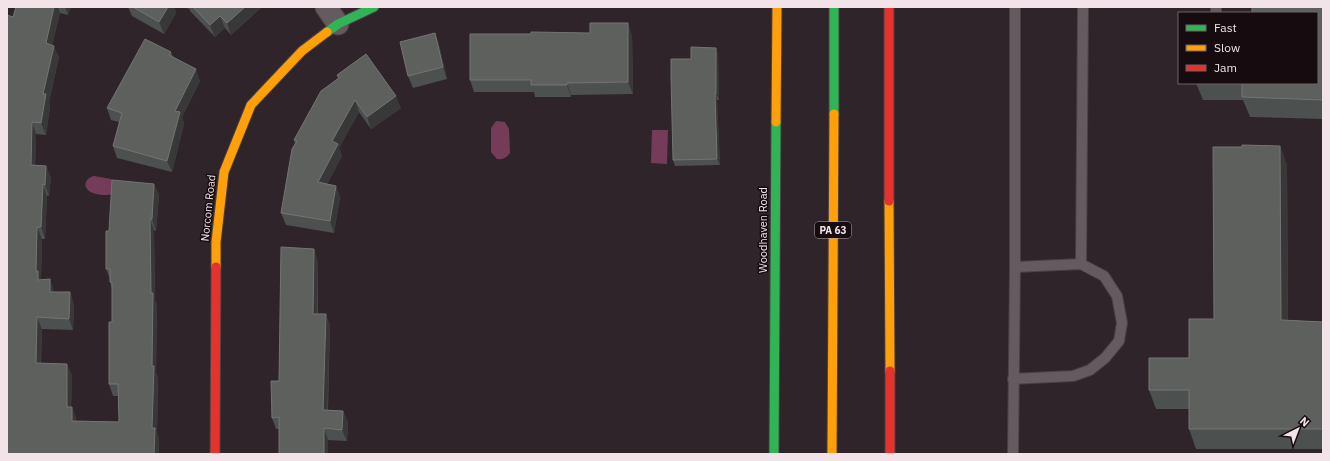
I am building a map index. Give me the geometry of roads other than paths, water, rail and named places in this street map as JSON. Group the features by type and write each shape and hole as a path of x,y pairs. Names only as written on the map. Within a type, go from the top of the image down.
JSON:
{"main road":[{"name":"Norcom Road","path":"215,454 216,242 224,172 251,105 302,51 332,15 374,7"},
{"name":"Woodhaven Road","path":"774,454 777,7"},
{"name":"PA 63","path":"832,454 834,7"},
{"path":"889,7 890,454"}],"lane":[{"path":"1013,454 1015,7"},
{"path":"1081,264 1083,7"},
{"path":"1013,379 1073,376 1090,370 1105,358 1119,341 1122,323 1117,296 1104,276 1081,264 1015,267"}]}
